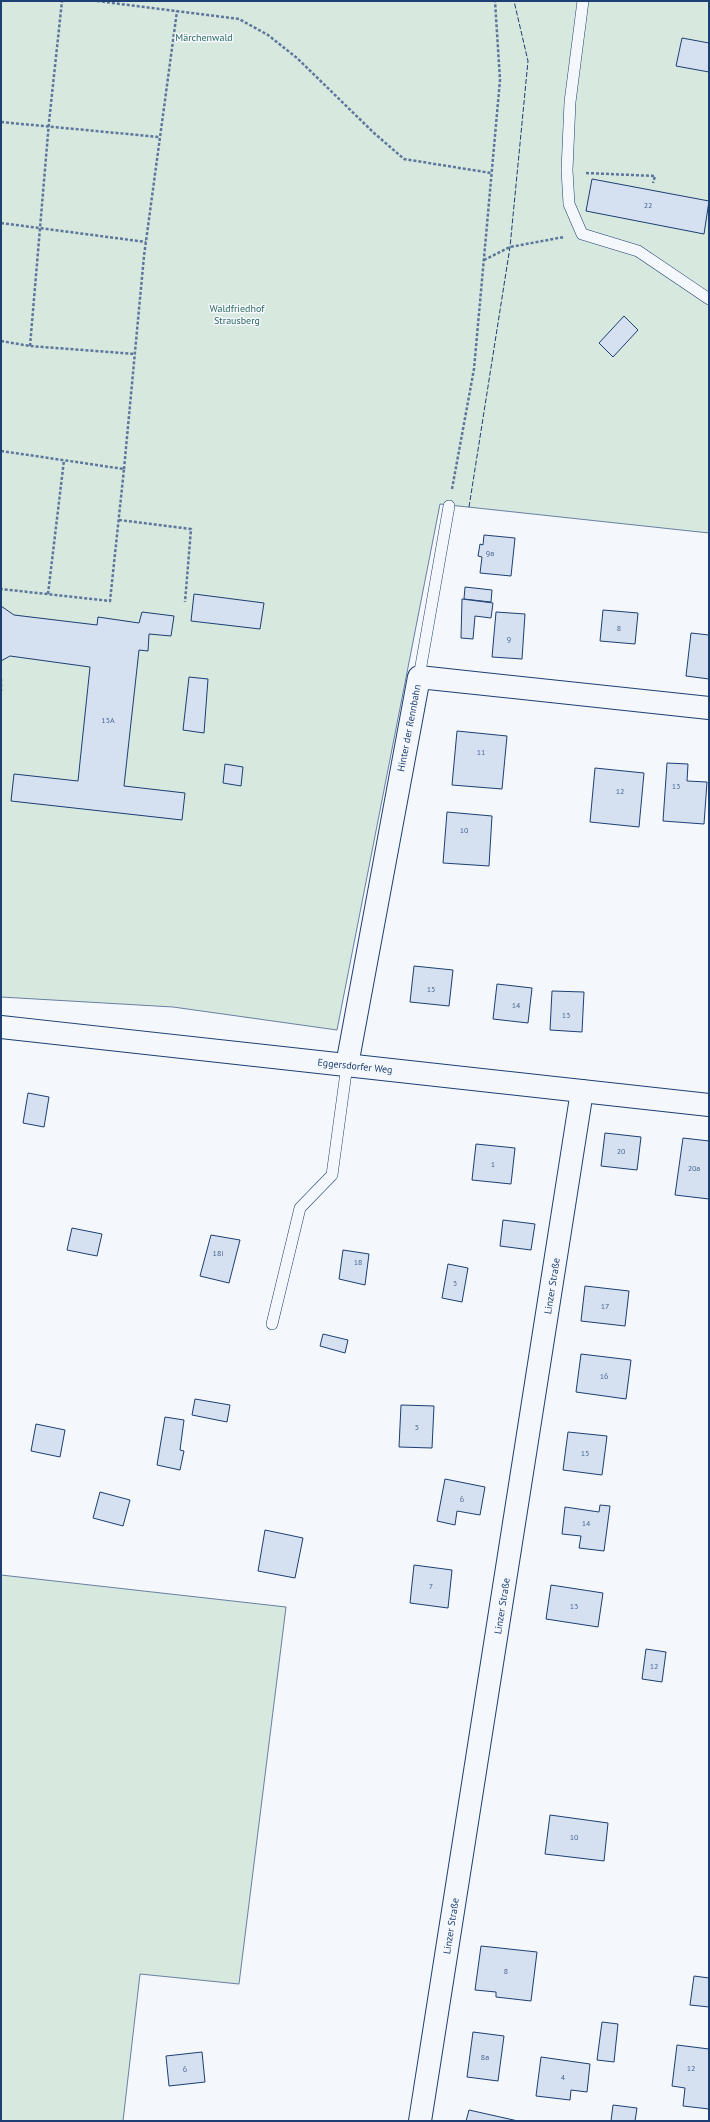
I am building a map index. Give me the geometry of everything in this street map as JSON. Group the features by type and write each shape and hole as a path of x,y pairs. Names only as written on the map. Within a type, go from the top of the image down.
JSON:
{"street":[{"name":"Hinter der Rennbahn","path":"347,1065 419,677 709,708"},
{"name":"Eggersdorfer Weg","path":"1,1027 709,1105"},
{"name":"Linzer Straße","path":"420,2121 582,1091"}],"lane":[{"path":"584,1 570,102 568,175 569,204 582,234 638,251 709,299"},
{"path":"419,677 449,506"},
{"path":"272,1324 300,1208 332,1175 347,1065"}],"path":[{"path":"30,346 49,126 62,1"},
{"path":"98,1 240,18 268,35 297,58 374,133 404,159 491,173"},
{"path":"449,506 474,369 484,260 500,80 495,1"},
{"path":"1,589 110,601 146,242 177,11"},
{"path":"1,122 159,137"},
{"path":"568,175 579,172 655,176 653,183"},
{"path":"1,223 146,242"},
{"path":"484,260 510,247 582,234"},
{"path":"1,341 30,346 135,354"},
{"path":"1,451 124,469"},
{"path":"48,594 64,460"},
{"path":"119,520 192,530 185,602"},
{"path":"1,679 1,691"}],"green space":[{"name":"Waldfriedhof Strausberg","path":"1,1 709,1 709,533 440,504 337,1030 173,1007 1,997"},
{"path":"1,1575 286,1607 239,1984 140,1974 123,2121 1,2121"}],"building":[{"path":"682,38 709,43 709,72 676,66"},
{"path":"592,179 709,201 704,234 586,211"},
{"path":"624,316 638,330 613,357 599,343"},
{"path":"484,535 515,538 511,576 480,573 482,557 478,556 480,544 483,545"},
{"path":"465,587 492,590 491,602 464,599"},
{"path":"194,594 264,603 260,629 191,621"},
{"path":"462,599 493,603 491,618 475,616 473,639 461,638"},
{"path":"1,606 14,615 97,625 98,617 139,623 142,612 174,616 171,636 149,634 148,651 139,650 124,786 185,793 182,820 11,801 14,774 78,781 90,667 10,656 1,661"},
{"path":"603,610 638,613 635,644 600,641"},
{"path":"496,612 525,614 522,659 492,657"},
{"path":"691,633 709,635 709,679 686,676"},
{"path":"189,677 208,679 204,733 183,730"},
{"path":"457,731 507,736 502,789 452,785"},
{"path":"667,763 688,764 687,781 707,782 704,824 663,821"},
{"path":"225,764 243,767 241,786 223,783"},
{"path":"595,768 644,773 639,827 590,822"},
{"path":"447,812 492,816 489,866 443,863"},
{"path":"414,966 453,970 449,1006 410,1002"},
{"path":"497,984 532,988 528,1023 493,1019"},
{"path":"552,991 584,992 582,1032 550,1030"},
{"path":"28,1093 49,1097 44,1127 23,1123"},
{"path":"605,1133 641,1137 637,1170 601,1166"},
{"path":"683,1138 709,1141 709,1199 675,1195"},
{"path":"476,1144 515,1148 511,1184 472,1180"},
{"path":"503,1220 535,1224 531,1250 500,1246"},
{"path":"72,1228 102,1234 97,1256 67,1250"},
{"path":"211,1235 240,1240 229,1283 200,1276"},
{"path":"343,1250 369,1254 365,1285 339,1279"},
{"path":"448,1264 468,1268 462,1302 442,1298"},
{"path":"585,1286 629,1291 625,1326 581,1321"},
{"path":"323,1334 348,1340 345,1353 320,1346"},
{"path":"581,1354 631,1360 626,1399 576,1392"},
{"path":"195,1399 230,1405 227,1422 192,1415"},
{"path":"401,1405 434,1406 432,1448 399,1447"},
{"path":"165,1417 184,1420 180,1450 184,1451 180,1470 157,1465"},
{"path":"36,1424 65,1430 60,1457 31,1451"},
{"path":"568,1432 607,1436 602,1475 563,1470"},
{"path":"445,1479 485,1487 480,1515 457,1511 455,1525 437,1521"},
{"path":"100,1492 130,1500 123,1526 93,1518"},
{"path":"600,1505 610,1506 604,1551 579,1548 581,1536 562,1534 565,1507 599,1512"},
{"path":"265,1530 303,1538 295,1578 258,1571"},
{"path":"414,1565 452,1570 448,1608 410,1603"},
{"path":"551,1585 603,1593 598,1627 546,1619"},
{"path":"646,1649 666,1652 662,1682 642,1679"},
{"path":"550,1815 608,1823 604,1861 545,1854"},
{"path":"481,1946 537,1952 531,2001 496,1997 496,1992 475,1990"},
{"path":"694,1976 709,1978 709,2007 690,2005"},
{"path":"602,2022 618,2024 614,2062 597,2060"},
{"path":"473,2032 504,2036 498,2081 467,2077"},
{"path":"677,2045 709,2049 709,2109 683,2106 685,2088 672,2086"},
{"path":"202,2052 205,2082 169,2086 166,2056"},
{"path":"541,2057 590,2064 587,2092 571,2090 570,2100 536,2096"},
{"path":"613,2105 637,2108 635,2121 611,2121"},
{"path":"469,2110 518,2121 466,2121"}],"fence":[{"path":"469,507 510,247 528,61 514,1"}],"park label":[{"name":"Märchenwald","path":"204,37"}]}
